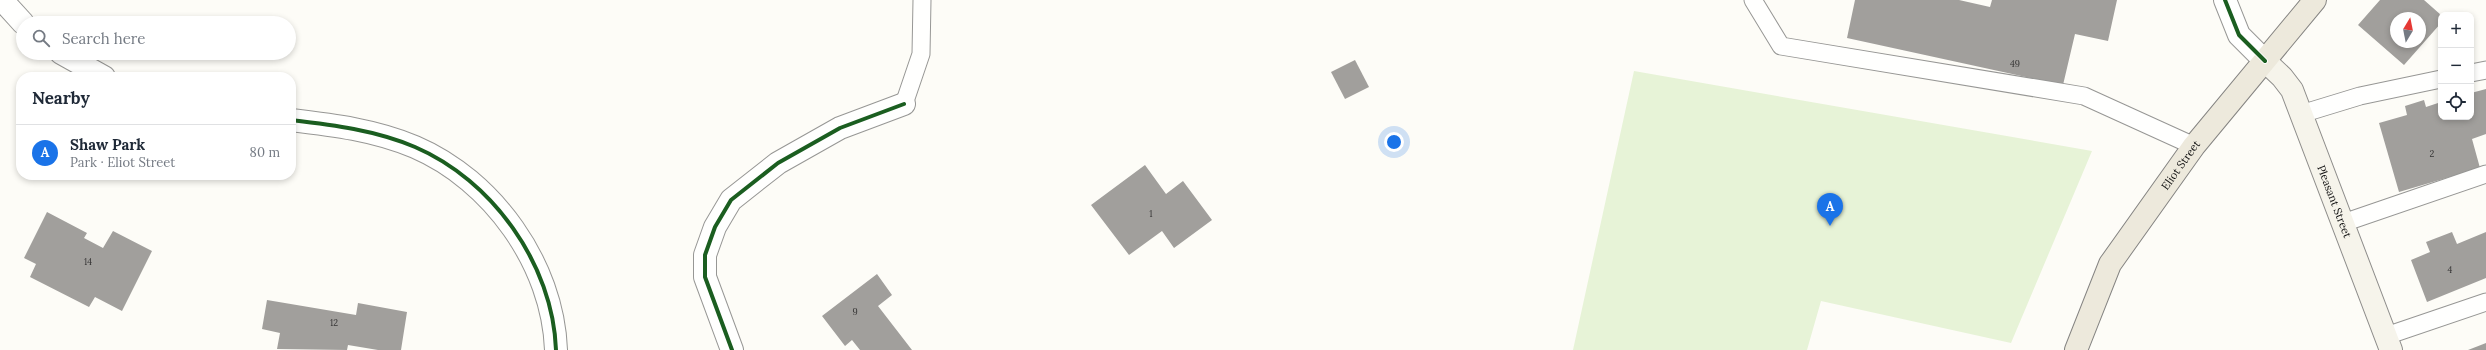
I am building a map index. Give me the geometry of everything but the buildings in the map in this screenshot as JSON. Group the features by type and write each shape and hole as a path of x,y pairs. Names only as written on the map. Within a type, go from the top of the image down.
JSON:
{"main road":[{"name":"Eliot Street","path":"2076,350 2110,264 2194,146 2315,0"},
{"name":"Pleasant Street","path":"2265,61 2288,83 2388,343"}],"street":[{"path":"2,0 17,16"},
{"path":"2225,0 2234,27 2242,39 2265,61"},
{"path":"74,60 95,72"},
{"path":"732,350 716,311 705,277 705,255 715,227 732,200 778,163 833,132 875,113 904,104"},
{"path":"296,121 375,132 414,146 447,163 485,194 512,226 533,262 546,296 555,333 556,350"}],"lane":[{"path":"904,104 921,54 922,0"},
{"path":"1753,0 1781,46 2084,96 2194,146"},
{"path":"2474,72 2486,70"},
{"path":"2301,114 2360,96 2438,80"},
{"path":"2343,223 2486,174"},
{"path":"2388,343 2486,302"}],"green space":[{"path":"1634,71 2092,151 2011,343 1821,301 1807,350 1573,350"}],"cycle path":[{"path":"2225,0 2239,35 2265,61"},
{"path":"732,350 705,277 705,255 715,227 731,200 778,163 840,128 904,104"},
{"path":"296,121 354,129 400,141 443,162 469,181 493,203 513,229 530,257 544,287 552,318 556,350"}],"place":[{"name":"Shaw Park","path":"1830,226"}]}
